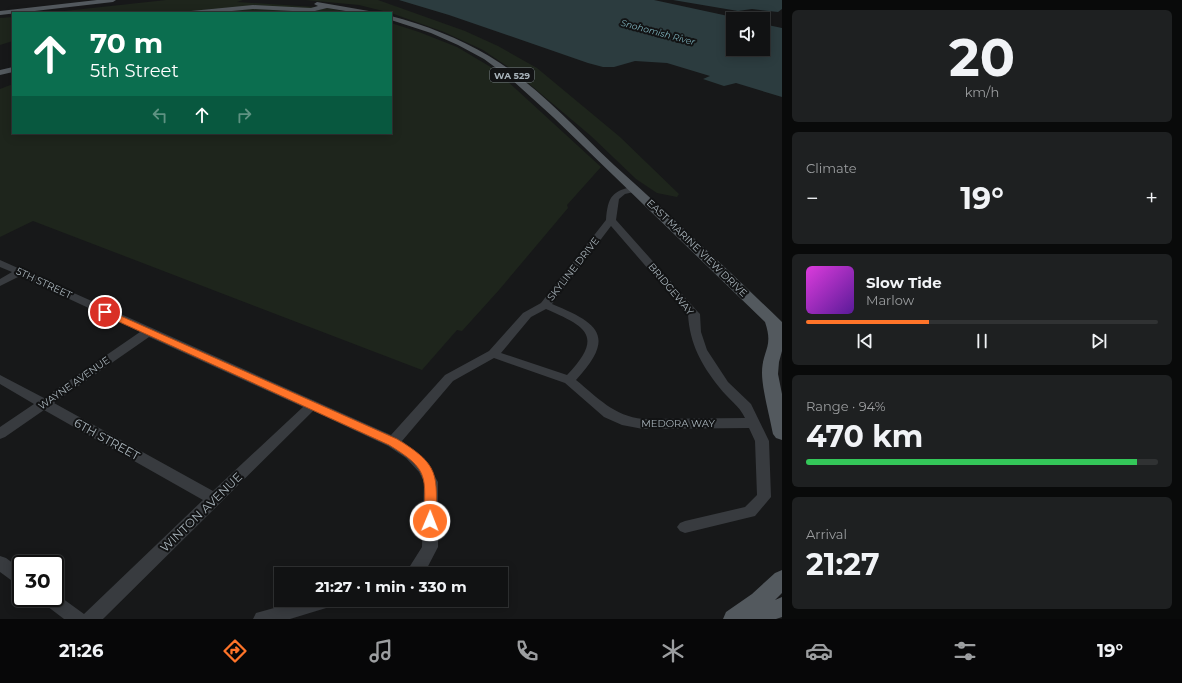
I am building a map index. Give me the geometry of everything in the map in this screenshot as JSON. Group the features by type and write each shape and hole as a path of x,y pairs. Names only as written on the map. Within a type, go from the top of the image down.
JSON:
{"main road":[{"path":"74,4 97,0"},
{"path":"0,13 113,0"},
{"path":"252,1 326,6"},
{"path":"293,2 363,12"},
{"path":"201,12 253,7 312,10 326,6"},
{"name":"EAST MARINE VIEW DRIVE","path":"392,18 444,36 482,55 498,65 564,122 777,325"},
{"path":"0,73 12,69"},
{"path":"777,325 777,343 771,362 770,374 782,434"},
{"path":"770,374 774,365 782,361"},
{"path":"734,619 760,601 782,579"},
{"path":"749,619 782,607"}],"street":[{"path":"611,220 612,205 617,194 622,191 635,189"},
{"name":"SKYLINE DRIVE","path":"393,442 449,378 493,354 527,315 544,305 611,220"},
{"name":"BRIDGEWAY","path":"611,220 694,314 695,332 701,350 724,385 746,407 762,441 764,497 750,512 685,527"},
{"name":"5TH STREET","path":"0,263 148,332 393,442 412,454 422,462 431,482 430,547 419,567"},
{"path":"0,283 20,272"},
{"path":"544,305 568,314 582,323 591,330 595,338 595,347 581,368 569,380"},
{"name":"WAYNE AVENUE","path":"0,434 148,332"},
{"name":"MEDORA WAY","path":"493,354 569,380 609,414 627,422 643,424 753,423"},
{"name":"6TH STREET","path":"0,379 214,499"},
{"name":"WINTON AVENUE","path":"91,619 311,406"},
{"path":"0,563 12,572"},
{"path":"61,607 78,619"},
{"path":"262,619 305,607"}],"shaded area":[{"path":"166,0 243,0 237,2 316,7 314,11 327,8 349,12 55,12"},
{"path":"305,0 378,0 465,31 498,46 537,68 620,137 679,194 677,197 657,193 636,179 591,136 514,71 483,50 444,32 392,13 392,12 359,5"},
{"path":"12,17 12,41 0,45 0,18"},
{"path":"392,23 457,47 494,69 601,167 567,205 568,208 499,290 462,331 457,330 422,370 33,221 0,237 0,89 12,84 12,134 392,134"}],"water":[{"name":"Snohomish River","path":"399,0 654,0 726,16 726,56 770,56 770,25 782,28 782,97 736,83 724,86 703,79 710,76 667,63 635,61 614,67 603,67 449,15"},
{"path":"673,0 782,0 782,9 778,12 752,9 738,11"}],"route":[{"path":"105,312 393,442 412,454 422,462 431,482 430,521"}]}
